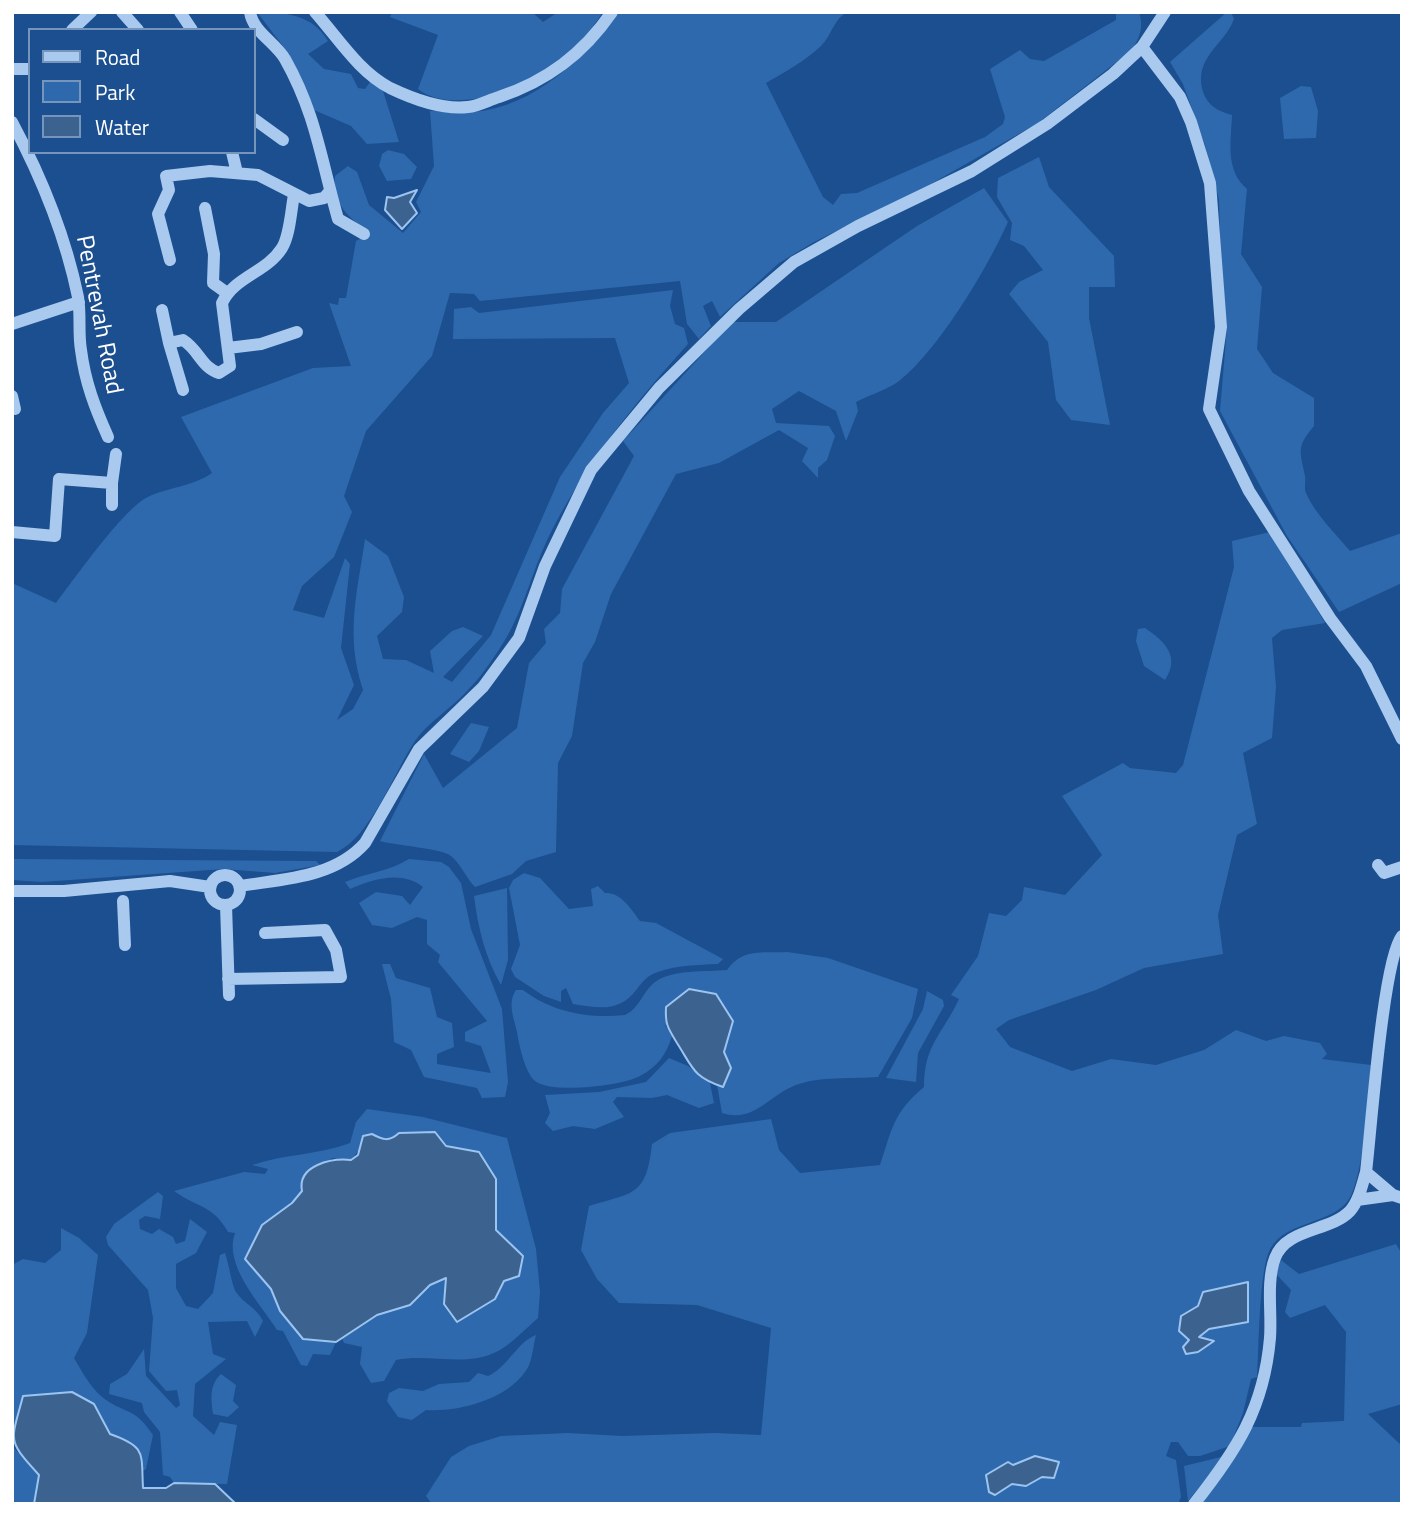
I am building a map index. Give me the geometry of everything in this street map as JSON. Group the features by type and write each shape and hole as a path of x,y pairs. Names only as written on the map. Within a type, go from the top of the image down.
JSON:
{"street":[{"path":"74,28 91,12"},
{"path":"122,12 136,28"},
{"path":"180,12 191,28"},
{"path":"315,12 363,69 389,87 439,106 468,107 530,86 555,72 599,32 612,12"},
{"path":"240,886 333,868 356,854 365,844 419,749 483,687 519,638 545,566 591,470 659,388 739,309 794,262 858,226 972,171 1078,102 1142,47 1159,15"},
{"path":"258,35 283,55 307,102 338,219 364,234"},
{"path":"1142,47 1180,97 1191,122 1210,183 1221,327 1209,409 1249,491 1330,618 1366,666 1402,739"},
{"path":"256,120 283,140"},
{"name":"Pentrevah Road","path":"12,122 51,200 70,261 79,302 80,348 87,388 108,437"},
{"path":"232,154 237,173"},
{"path":"170,260 158,214 169,190 166,176 210,171 258,175 309,201 324,198 330,191"},
{"path":"169,343 183,340 193,346 207,369 219,373 230,366 222,303 227,293 240,280 264,268 283,247 294,195"},
{"path":"205,208 214,254 213,283 227,293"},
{"path":"12,324 79,302"},
{"path":"162,310 183,390"},
{"path":"228,348 261,344 297,332"},
{"path":"12,396 15,409"},
{"path":"112,505 116,454"},
{"path":"12,532 55,536 59,479 112,483"},
{"path":"1378,865 1384,873 1402,867"},
{"path":"210,887 218,877 227,875 235,878 240,886 237,899 226,905"},
{"path":"12,891 64,891 170,881 210,887"},
{"path":"210,887 214,900 226,905"},
{"path":"123,901 125,945"},
{"path":"226,905 229,995"},
{"path":"228,979 341,977 336,950 325,930 265,933"},
{"path":"1194,1504 1235,1449 1262,1390 1270,1336 1272,1271 1279,1249 1292,1239 1339,1219 1350,1211 1357,1200 1366,1172 1387,979 1394,946 1402,936"},
{"path":"1366,1172 1398,1196"},
{"path":"1357,1200 1398,1196"}],"green space":[{"path":"257,12 298,17 307,20 322,32 328,41 308,54 324,69 351,74 358,88 365,89 370,82 383,91 399,142 367,144 351,126 314,110 289,54"},
{"path":"392,12 532,12 543,22 558,12 603,12 573,49 537,77 504,92 485,97 448,100 432,97 418,89 438,35 390,17"},
{"path":"619,12 848,12 839,18 825,42 815,51 766,83 823,197 833,205 841,194 857,193 985,137 1003,124 1005,117 990,69 1020,50 1030,59 1044,61 1116,20 1116,12 1139,12 1141,27 1132,50 1038,123 929,185 814,242 779,263 720,317 712,301 703,306 711,326 699,339 687,324 680,281 480,301 474,294 450,293 432,356 366,431 344,496 352,512 334,557 302,586 293,610 324,618 345,558 350,564 341,648 354,685 337,720 353,709 363,690 355,651 354,614 365,539 388,556 404,597 402,612 377,636 383,659 406,660 434,673 430,651 452,631 463,627 483,636 443,677 452,682 491,635 560,477 603,413 629,383 615,338 453,339 454,309 471,307 479,313 673,290 670,306 675,324 684,328 688,344 630,412 578,484 549,536 515,621 493,659 468,690 420,734 371,818 349,844 337,852 12,845 12,583 56,603 99,546 136,505 154,494 212,473 181,417 313,368 351,366 329,303 338,305 339,298 346,298 356,241 370,233 343,209 336,195 335,176 348,166 357,172 369,205 403,233 421,212 416,202 434,166 430,111 474,112 517,101 556,77 574,62"},
{"path":"1227,12 1231,12 1234,19 1206,61 1201,80 1205,97 1211,104 1232,115 1232,164 1247,189 1241,254 1262,287 1257,349 1273,373 1314,398 1314,426 1304,439 1301,455 1306,493 1320,516 1350,551 1402,533 1402,583 1339,612 1287,536 1220,411 1227,327 1221,273 1219,200 1205,145 1183,84 1170,62"},
{"path":"1301,86 1311,87 1318,111 1316,138 1284,139 1280,98"},
{"path":"388,150 404,154 417,167 411,179 387,181 379,166 382,154"},
{"path":"1039,157 1049,187 1114,256 1115,287 1089,287 1089,318 1110,425 1071,420 1056,400 1048,342 1009,294 1019,282 1043,270 1024,246 1010,240 1012,223 997,197 998,178"},
{"path":"984,188 1008,222 988,262 961,307 930,350 914,367 899,381 856,402 858,411 846,441 836,411 799,391 772,409 776,423 829,426 835,436 827,460 818,468 818,478 802,461 808,448 779,430 719,463 676,474 611,594 595,642 583,663 572,736 558,763 556,852 526,861 512,874 475,887 455,859 446,853 380,841 424,754 443,788 517,728 529,663 546,643 544,629 560,613 562,589 634,456 623,441 732,322 776,322 917,226"},
{"path":"1270,532 1325,623 1282,630 1272,638 1276,687 1272,738 1243,753 1257,824 1237,835 1218,915 1223,954 1144,968 1096,990 1009,1020 996,1029 1010,1047 1072,1071 1111,1059 1156,1065 1204,1050 1236,1030 1266,1041 1284,1036 1320,1043 1327,1054 1322,1059 1371,1065 1364,1137 1353,1192 1338,1210 1283,1235 1274,1243 1268,1254 1261,1296 1257,1377 1251,1379 1243,1413 1230,1446 1200,1456 1188,1456 1178,1442 1171,1442 1166,1456 1176,1460 1181,1497 1178,1504 432,1504 426,1496 451,1457 469,1446 501,1436 568,1433 622,1436 715,1433 761,1435 771,1328 697,1305 619,1303 597,1279 581,1250 589,1206 636,1189 646,1174 652,1144 670,1133 771,1119 779,1150 800,1173 880,1165 891,1131 900,1114 924,1087 931,1050 959,999 951,995 978,956 989,913 1006,916 1022,900 1024,887 1065,895 1102,855 1062,796 1123,763 1130,768 1176,773 1183,765 1234,567 1232,541"},
{"path":"1145,628 1164,644 1171,656 1170,671 1165,680 1144,666 1136,641 1138,629"},
{"path":"471,723 489,727 479,751 469,762 450,754"},
{"path":"12,859 316,861 320,865 275,873 224,869 42,882 12,880"},
{"path":"409,859 441,862 449,867 461,883 471,929 502,1009 508,1082 505,1097 482,1098 477,1088 424,1077 411,1050 394,1042 391,999 382,964 390,964 396,978 430,988 437,1017 452,1023 454,1047 437,1054 437,1064 491,1073 481,1046 465,1041 465,1032 487,1021 438,962 440,955 427,944 427,920 417,917 392,928 372,925 359,903 376,892 402,896 410,905 423,887 415,882 397,878 378,879 350,889 345,882"},
{"path":"524,873 540,878 569,909 593,906 591,889 598,886 605,893 621,898 640,921 656,923 723,959 718,964 680,967 654,973 630,997 608,1007 573,1004 566,988 561,991 561,1002 544,996 515,977 511,969 520,945 509,888 513,880"},
{"path":"507,888 508,960 501,985 483,942 474,896"},
{"path":"787,952 828,958 918,989 912,1018 878,1077 805,1082 786,1090 752,1111 733,1115 722,1113 717,1085 724,1086 724,1052 733,1021 665,1025 672,1036 667,1049 651,1068 631,1080 587,1087 556,1087 535,1081 528,1072 512,1011 516,990 523,990 558,1009 584,1015 625,1015 655,982 662,978 680,973 727,970 739,958 754,953"},
{"path":"927,991 943,1000 944,1006 918,1053 916,1082 886,1078 923,1009"},
{"path":"669,1058 688,1066 710,1083 714,1103 699,1108 667,1095 652,1098 617,1097 613,1102 624,1117 595,1129 573,1126 553,1131 545,1123 550,1113 545,1095 599,1092 646,1082"},
{"path":"367,1109 423,1117 507,1138 536,1249 540,1292 538,1318 500,1350 470,1359 396,1360 384,1381 371,1383 360,1364 362,1347 344,1343 342,1338 377,1315 410,1305 430,1285 447,1278 445,1304 457,1322 466,1316 510,1243 496,1230 495,1179 479,1152 383,1140 372,1134 351,1160 332,1158 292,1203 262,1225 245,1259 271,1289 280,1311 303,1339 336,1342 330,1355 313,1354 307,1366 301,1365 283,1331 277,1330 245,1283 234,1258 235,1233 228,1232 210,1211 174,1191 244,1172 265,1174 268,1169 252,1165 350,1143 356,1122"},
{"path":"158,1192 163,1196 160,1219 145,1216 139,1220 140,1229 152,1234 159,1229 173,1237 176,1244 185,1241 190,1219 207,1232 196,1253 176,1264 176,1288 186,1306 198,1309 213,1293 220,1255 225,1253 236,1292 263,1321 255,1337 247,1321 208,1322 213,1354 226,1359 195,1384 193,1416 214,1435 220,1422 237,1425 227,1484 174,1483 170,1477 163,1475 160,1432 144,1412 142,1403 109,1394 110,1384 127,1374 144,1349 146,1376 176,1408 180,1405 177,1390 166,1391 149,1371 153,1318 148,1290 108,1245 106,1237 114,1224"},
{"path":"61,1228 79,1238 98,1255 87,1333 74,1358 98,1393 138,1417 153,1435 146,1469 143,1471 139,1449 131,1442 110,1434 94,1404 24,1396 12,1437 12,1265 23,1259 45,1263 61,1250"},
{"path":"1396,1244 1402,1254 1402,1404 1368,1414 1402,1446 1402,1504 1199,1504 1237,1455 1252,1427 1301,1427 1302,1423 1344,1421 1346,1332 1325,1305 1290,1318 1285,1312 1291,1290 1276,1274 1281,1260 1299,1274"},
{"path":"536,1335 527,1369 516,1382 494,1397 453,1409 426,1410 412,1420 398,1417 387,1401 389,1393 399,1388 423,1391 439,1384 469,1382 478,1373 488,1376 501,1367 523,1343"},
{"path":"221,1374 236,1385 233,1401 239,1407 228,1417 213,1414 213,1388"},
{"path":"12,1438 14,1448 39,1475 34,1504 12,1504"},
{"path":"1225,1456 1188,1501 1184,1466"}],"water":[{"path":"417,190 410,202 417,213 402,229 385,210 387,197 394,198"},
{"path":"689,989 716,994 733,1021 724,1052 731,1068 723,1087 695,1071 668,1026 666,1007"},
{"path":"435,1132 446,1146 479,1152 496,1179 496,1230 523,1256 519,1276 504,1281 495,1299 457,1322 444,1304 446,1278 430,1285 410,1305 377,1315 336,1342 303,1339 280,1311 271,1289 245,1259 262,1225 292,1203 302,1191 302,1182 310,1169 335,1160 351,1160 358,1155 363,1136 372,1134 386,1139 399,1133"},
{"path":"1248,1282 1248,1322 1209,1329 1199,1337 1214,1341 1198,1352 1186,1354 1183,1347 1189,1340 1179,1331 1181,1316 1198,1306 1203,1292"},
{"path":"72,1392 94,1404 110,1434 130,1443 140,1453 143,1488 166,1488 174,1483 215,1484 236,1504 34,1504 39,1475 21,1454 14,1439 23,1396"},
{"path":"1035,1456 1059,1462 1054,1478 1042,1477 1026,1486 1012,1484 995,1495 989,1492 986,1475 1008,1462 1013,1465"}]}
